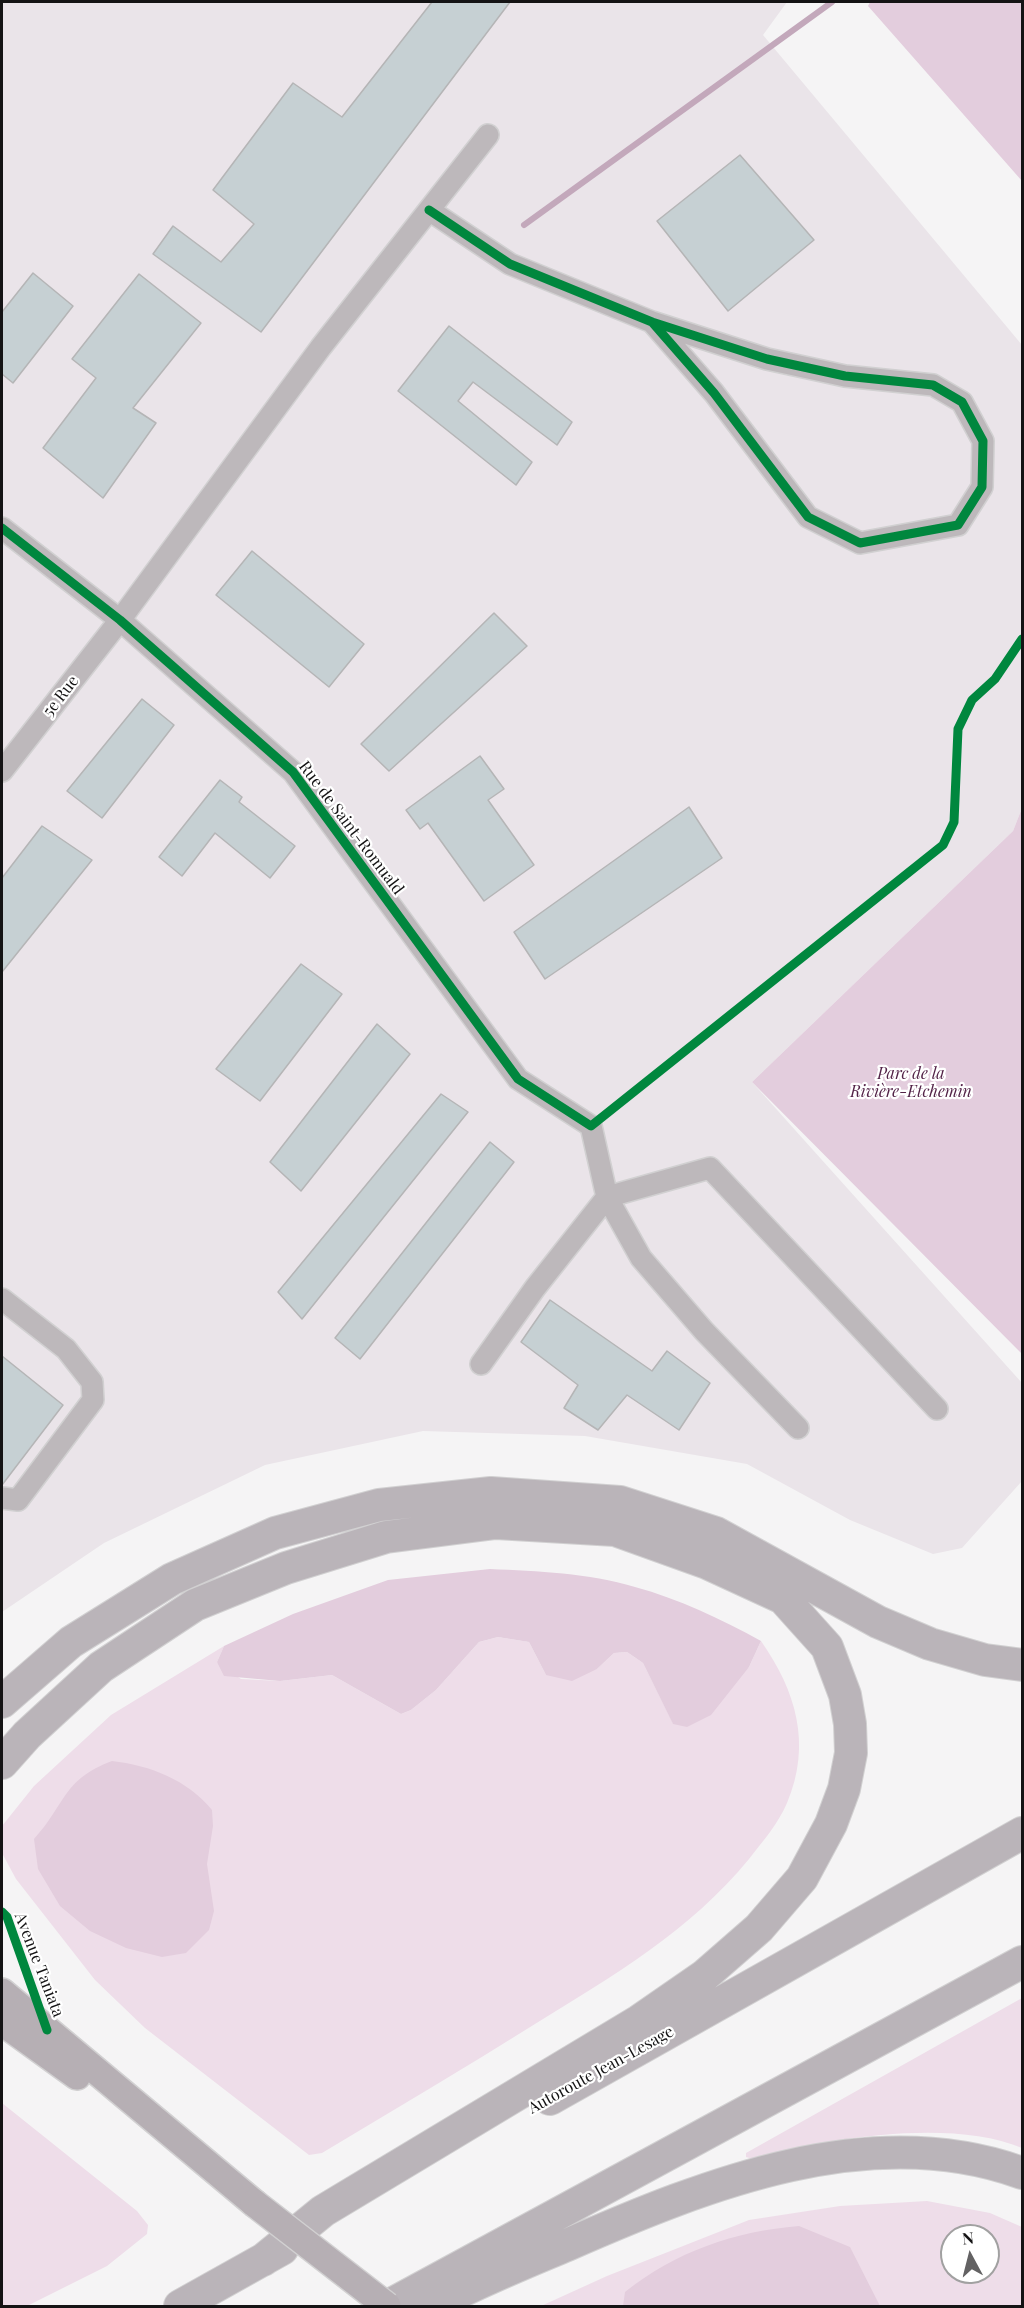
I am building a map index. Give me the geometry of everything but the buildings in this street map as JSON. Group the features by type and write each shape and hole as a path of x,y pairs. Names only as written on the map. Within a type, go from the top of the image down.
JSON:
{"highway":[{"path":"2,1702 71,1642 172,1579 275,1533 379,1505 491,1493 620,1502 716,1533 889,1626 930,1644 985,1660 1023,1665"},
{"path":"2,1763 27,1735 101,1667 195,1605 286,1568 386,1537 496,1523 615,1530 707,1563 783,1598 826,1647 845,1695 850,1724 851,1753 844,1789 831,1824 802,1878 759,1928 704,1976 639,2020 323,2211 263,2260"},
{"name":"Autoroute Jean-Lesage","path":"180,2307 1023,1833"},
{"path":"387,2307 1023,1962"},
{"path":"430,2307 458,2292 662,2203 786,2166 844,2156 903,2153 958,2157 996,2163 1023,2173"}],"main road":[{"name":"Avenue Taniata","path":"2,1992 254,2203 387,2307"},
{"name":"Avenue Taniata","path":"2,2022 254,2203"}],"street":[{"name":"5e Rue","path":"2,771 120,620 321,347 488,135"},
{"path":"429,210 510,264 652,322 767,358 845,376 933,385 962,402 983,441 982,487 958,525 860,543 808,517 714,393 652,322"},
{"name":"Rue de Saint-Romuald","path":"2,528 120,620 293,772 518,1079 591,1126 606,1197"},
{"path":"481,1364 606,1197 710,1168 937,1409"},
{"path":"606,1197 641,1258 704,1331 798,1428"},
{"path":"2,1299 66,1349 92,1382 93,1400 18,1500 2,1498"}],"shaded area":[{"path":"2,2 787,2 763,35 1022,345 1022,808 1013,831 752,1082 1022,1383 1022,1481 962,1548 933,1554 850,1520 747,1464 585,1436 423,1431 265,1465 104,1543 2,1612"},
{"path":"498,1637 529,1642 546,1675 597,1669 614,1653 627,1652 643,1663 673,1723 749,1667 761,1641 783,1679 796,1719 799,1739 798,1760 787,1803 770,1832 726,1885 676,1930 649,1950 593,1988 429,2089 322,2153 309,2155 145,2028 95,1980 16,1879 2,1853 2,1826 34,1786 111,1715 224,1646 217,1662 241,1679 280,1681 332,1675 401,1714 411,1710 436,1690 479,1642"},
{"path":"1022,1998 1022,2148 993,2139 960,2134 888,2134 816,2144 753,2159 746,2157 746,2153"},
{"path":"2,2103 137,2211 148,2225 147,2234 107,2266 27,2306 2,2306"},
{"path":"927,2201 990,2213 1022,2227 1022,2306 541,2306 607,2276 749,2220 840,2206"}],"green space":[{"path":"870,2 1022,2 1022,181 868,6"},
{"name":"Parc de la Rivière-Etchemin","path":"1022,808 1022,1354 752,1082 1013,831"},
{"path":"490,1569 545,1572 617,1582 668,1597 700,1610 761,1641 749,1667 711,1715 687,1727 673,1724 643,1663 627,1652 614,1653 597,1669 572,1681 546,1675 529,1642 498,1637 479,1642 436,1690 411,1710 401,1714 332,1675 280,1681 224,1676 217,1662 224,1646 293,1614 388,1580"},
{"path":"112,1761 154,1770 180,1782 212,1810 213,1826 207,1864 214,1911 209,1930 186,1953 162,1957 126,1948 90,1931 60,1906 38,1869 34,1839 66,1794 83,1776"},
{"path":"799,2226 850,2247 880,2306 623,2306 625,2292 644,2278 685,2255 752,2233"}],"waterway":[{"path":"524,225 832,2"}],"cycle path":[{"path":"429,210 510,264 652,322 714,393 808,517 860,543 958,525 982,487 983,441 962,402 933,385 845,376 767,359 652,322"},
{"path":"2,528 120,620 293,772 518,1079 591,1126 943,845 954,822 958,729 972,700 995,679 1022,639"},
{"path":"2,1912 7,1917 47,2030"}]}
